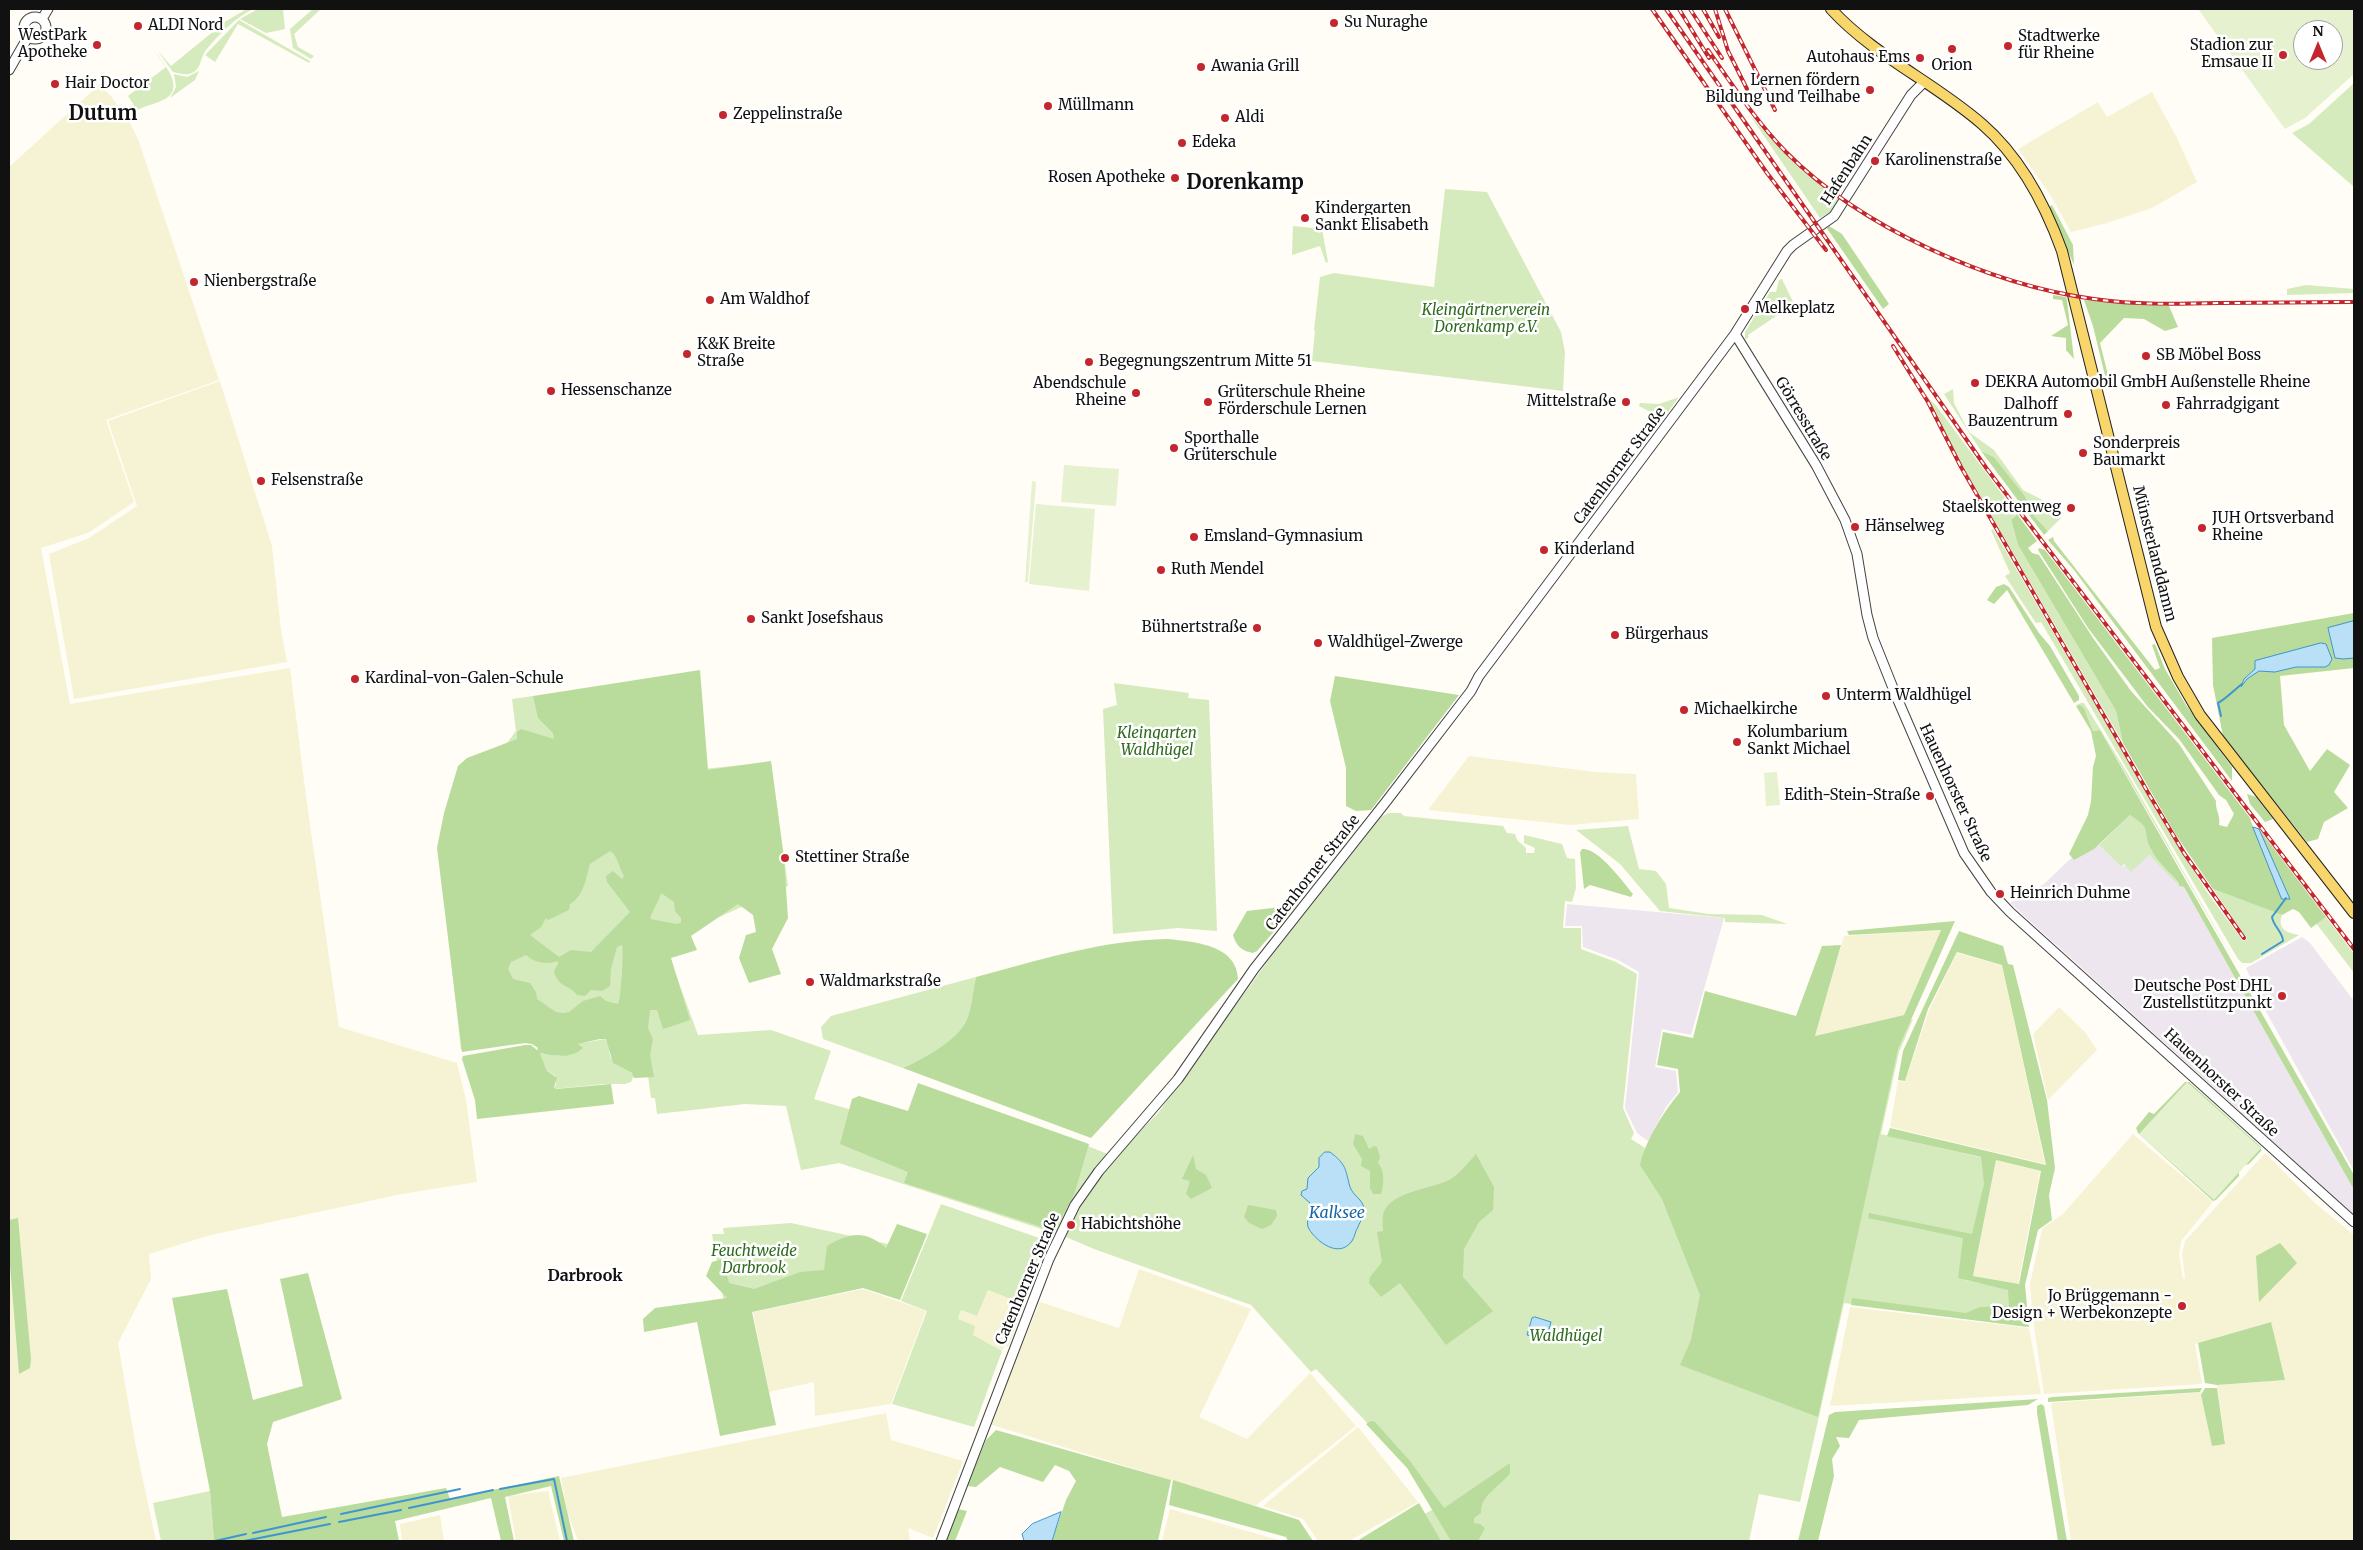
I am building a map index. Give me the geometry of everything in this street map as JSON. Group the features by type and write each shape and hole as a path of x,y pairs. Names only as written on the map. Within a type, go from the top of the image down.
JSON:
{"main road":[{"name":"Münsterlanddamm","path":"1831,9 1864,40 1958,106 1992,134 2018,166 2045,209 2070,277 2156,627 2178,677 2200,715 2354,913"}],"street":[{"path":"42,19 48,9"},
{"path":"33,17 42,19 46,26 45,34 37,39 28,37 24,30 26,22 33,17"},
{"path":"9,70 28,37"},
{"name":"Hafenbahn","path":"1781,261 1793,244 1834,216 1911,95 1924,82"},
{"name":"Catenhorner Straße","path":"941,1541 1049,1259 1075,1205 1099,1171 1178,1079 1254,969 1407,775 1736,334 1781,261"},
{"name":"Görresstraße","path":"1736,334 1816,465 1845,520"},
{"name":"Hauenhorster Straße","path":"1845,520 1857,554 1867,615 1878,653 1956,836 1977,874 2010,912 2354,1222"}],"shaded area":[{"path":"99,85 111,96 130,123 138,139 219,380 106,420 134,502 88,533 41,548 70,704 290,668 307,804 339,1027 457,1063 466,1100 477,1182 402,1194 211,1235 149,1254 151,1279 118,1343 136,1447 156,1541 9,1541 9,167"},
{"path":"2152,92 2177,138 2197,182 2152,208 2107,223 2071,232 2051,196 2018,149 2098,102 2107,117"},
{"path":"220,381 272,546 281,630 287,662 74,699 49,554 89,538 137,506 108,421"},
{"path":"1469,756 1595,772 1636,774 1639,819 1570,825 1428,810"},
{"path":"2092,838 2121,867 2149,855 2179,886 2184,887 2354,1190 2354,1217 2330,1193 2010,903 2044,884"},
{"path":"1567,904 1724,918 1691,1035 1662,1029 1655,1067 1676,1071 1678,1092 1666,1107 1648,1141 1637,1133 1625,1108 1639,972 1618,960 1583,947 1582,926 1565,926"},
{"path":"1941,930 1904,1015 1815,1036 1844,936"},
{"path":"2302,937 2310,943 2354,1001 2354,1171 2263,1006 2246,968"},
{"path":"1957,953 2002,965 2045,1164 1890,1127 1898,1081 1905,1082 1929,1010"},
{"path":"2059,1007 2085,1032 2097,1050 2048,1100 2033,1034"},
{"path":"2133,1134 2213,1202 2181,1241 2179,1254 2183,1279 2185,1278 2182,1254 2185,1241 2265,1153 2315,1203 2354,1235 2354,1541 2071,1541 2051,1403 2203,1392 2201,1395 2212,1446 2225,1443 2217,1385 2285,1380 2270,1322 2195,1344 2202,1384 2044,1394 2033,1320 2030,1284 2042,1229 2063,1214"},
{"path":"1996,1160 2040,1171 2018,1284 1973,1276"},
{"path":"1139,1269 1251,1309 1199,1417 1247,1439 1310,1373 1356,1426 1255,1506 989,1424 1040,1302 1119,1328"},
{"path":"863,1289 926,1311 891,1404 815,1416 814,1382 769,1392 753,1312"},
{"path":"988,1290 1021,1303 1020,1307 1023,1308 1008,1347 1005,1346 1002,1351 972,1335 958,1320 961,1310 977,1316"},
{"path":"1850,1307 2029,1328 2041,1394 1830,1406"},
{"path":"886,1413 891,1440 963,1461 933,1538 908,1528 910,1541 578,1541 567,1511 561,1478"},
{"path":"1358,1427 1418,1502 1349,1541 1318,1541 1303,1519 1263,1506"},
{"path":"548,1491 560,1541 516,1541 508,1496"},
{"path":"1170,1509 1282,1541 1162,1541"},
{"path":"440,1515 444,1541 402,1541 400,1524"}],"green space":[{"path":"247,9 253,9 216,38 204,53 198,68 190,74 173,72 157,50 171,66 226,21"},
{"path":"258,9 283,9 285,29 266,33 240,19"},
{"path":"313,9 321,9 294,34 298,47 314,56 311,59 293,48 290,29"},
{"path":"2198,9 2354,9 2354,74 2305,118 2285,129"},
{"path":"239,20 310,61 309,63 238,24 215,62 205,55"},
{"path":"153,50 162,61 167,68 171,75 173,89 170,95 163,100 137,110 128,96 166,67"},
{"path":"199,71 195,80 170,98 176,87 174,74 187,77"},
{"path":"2354,83 2354,187 2292,133 2309,124"},
{"path":"1749,114 1800,169 1840,200 1832,211 1820,218"},
{"name":"Kleingärtnerverein Dorenkamp e.V.","path":"1445,189 1487,192 1561,332 1565,352 1563,391 1312,361 1320,277 1334,273 1434,287"},
{"path":"2052,205 2073,245 2074,265 2049,207"},
{"path":"1293,226 1322,229 1328,262 1326,263 1320,246 1292,255"},
{"path":"1829,226 1842,234 1889,304 1883,309 1826,227"},
{"path":"1782,279 1794,304 1748,335 1749,337 1745,340 1745,332 1770,292 1776,292 1779,280"},
{"path":"2306,285 2354,289 2354,293 2287,295 2287,289"},
{"path":"2053,295 2066,297 2067,300 2074,359 2066,350 2066,338 2051,336 2068,325 2062,300 2053,299"},
{"path":"2084,300 2169,306 2178,327 2165,331 2144,319 2124,318 2100,343 2111,387 2108,388 2093,326"},
{"path":"1953,389 1954,403 1969,432 1994,450 2023,490 2058,508 2061,518 2048,531 2035,517 2025,496 1994,457 1981,451 1944,394"},
{"path":"1925,394 1938,408 2016,513 2011,521 2018,545 2116,711 2123,743 1962,465"},
{"path":"1679,397 1663,416 1654,414 1639,406 1640,403 1659,404"},
{"path":"1981,451 1994,457 2025,496 2035,517 2048,531 2044,535"},
{"path":"1064,465 1119,469 1116,506 1061,502"},
{"path":"1032,481 1036,482 1028,582 1025,582"},
{"path":"1036,504 1095,509 1089,591 1029,584"},
{"path":"2017,514 2037,541 2028,548 2032,553 2039,555 2093,638 2131,691 2179,744 2216,801 2219,825 2227,827 2234,814 2226,800 2219,795 2179,739 2147,706 2088,628 2038,550 2039,548 2045,550 2250,818 2253,827 2259,829 2326,917 2311,928 2299,912 2293,909 2282,915 2213,889 2176,835 2123,743 2116,711 2018,545 2011,520"},
{"path":"1993,529 2169,832 2209,895 2243,941 2247,939 2213,889 2282,915 2281,924 2284,930 2299,935 2251,963 2242,963 2238,959 2041,622 2036,623 2005,576 2010,573 1991,530"},
{"path":"2053,537 2054,541 2155,670 2160,668 2152,645 2155,644 2165,669 2186,705 2232,767 2232,781 2074,570 2048,540"},
{"path":"2004,584 2009,587 2039,633 2050,646 2079,696 2079,700 2074,703 2007,590 1994,604 1987,600 1996,587"},
{"path":"2354,613 2354,668 2280,676 2284,725 2310,771 2327,749 2350,765 2334,792 2348,808 2324,822 2318,839 2307,842 2223,736 2213,685 2212,638"},
{"path":"700,670 708,770 771,761 784,859 788,918 772,949 781,974 749,983 739,958 746,935 756,932 753,915 738,904 691,936 697,950 671,958 690,1020 663,1029 657,1010 650,1010 648,1028 653,1039 650,1055 654,1077 634,1078 632,1073 613,1063 606,1039 578,1044 583,1048 573,1054 557,1056 540,1053 547,1071 557,1078 554,1087 556,1089 611,1084 614,1104 477,1119 475,1100 462,1059 463,1056 525,1045 531,1045 537,1050 538,1048 532,1044 524,1043 462,1052 437,848 444,813 458,766 467,758 517,739 517,732 521,729 554,739 553,733 538,718 533,696","holes":["610,851 616,858 624,876 622,879 613,871 606,876 607,882 630,912 591,952 571,950 559,957 530,935 541,927 546,918 548,920 569,910 570,904 575,901 581,892 590,864","661,893 674,902 675,911 681,918 681,923 676,924 650,919","622,945 623,949 618,1004 606,1001 600,996 583,1001 569,1012 556,1012 537,999 536,992 530,983 513,979 508,969 511,962 526,955 533,960 541,962 558,961 554,971 558,980 577,995 585,996 591,990 602,991 610,986 611,969 617,947"]},
{"path":"1335,676 1459,695 1371,810 1356,811 1346,806 1346,768 1330,701"},
{"name":"Kleingarten Waldhügel","path":"1114,683 1189,693 1188,698 1209,700 1217,931 1178,928 1113,934 1103,709 1117,705"},
{"name":"Waldhügel","path":"533,696 703,769 771,762 788,886 664,942 698,1035 771,1030 831,1051 814,1099 852,1110 1051,1131 1115,1157 1158,1113 1270,958 1382,816 1389,813 1401,813 1404,816 1503,826 1507,833 1515,834 1517,840 1526,848 1526,853 1534,853 1535,848 1524,843 1524,835 1562,844 1567,858 1575,859 1576,888 1572,902 1565,901 1563,928 1581,928 1581,949 1616,962 1637,974 1623,1108 1634,1133 1631,1139 1653,1153 1748,1076 1889,1030 1913,1019 1899,1052 1881,1134 1992,1160 1965,1280 2023,1292 2026,1327 1844,1303 1800,1502 1759,1494 1749,1541 1373,1541 1432,1510 1410,1468 1316,1369 1311,1372 1251,1305 1094,1249 1066,1237 839,1163 801,1170 786,1106 745,1104 657,1114 655,1098 651,1098 642,1031 461,1050 438,845 459,766 507,743 516,731 512,699"},
{"path":"2084,703 2126,771 2239,969 2100,730 2093,731 2084,708 2076,705"},
{"path":"2080,705 2084,708 2093,731 2100,730 2354,1175 2354,1190 2184,887 2179,886 2179,883 2154,854 2148,843 2145,827 2130,815 2094,849 2074,860 2069,854 2088,815 2096,756 2091,731 2076,706"},
{"path":"1777,772 1780,805 1766,806 1764,773"},
{"path":"2247,794 2256,797 2273,819 2265,822 2250,804"},
{"path":"2130,815 2139,819 2148,831 2148,841 2152,851 2180,884 2179,886 2149,855 2131,872 2124,864 2121,867 2099,845"},
{"path":"1628,826 1639,869 1656,871 1666,884 1669,908 1709,914 1762,915 1787,924 1725,922 1725,918 1660,911 1620,864 1576,830"},
{"path":"1582,849 1588,850 1603,859 1633,894 1631,897 1590,885 1584,889 1580,852"},
{"path":"1297,905 1257,951 1253,953 1246,951 1236,942 1233,935 1247,911"},
{"path":"2326,917 2354,954 2354,973 2316,923"},
{"path":"1955,921 1898,1049 1818,1417 1680,1365 1691,1340 1700,1295 1662,1199 1640,1165 1646,1146 1656,1127 1680,1092 1678,1069 1657,1065 1663,1032 1693,1038 1705,991 1796,1016 1822,946 1841,945 1815,1036 1904,1015 1941,930 1849,935 1847,931"},
{"path":"1959,931 2003,946 2008,964 2013,965 2047,1100 2055,1168 2049,1195 2052,1220 2038,1230 2025,1285 2029,1327 1851,1305 1852,1298 1966,1313 1980,1307 2009,1306 2008,1290 1958,1278 1963,1238 1868,1218 1869,1213 1972,1234 1984,1184 1981,1157 1887,1136 1890,1128 2046,1165 2002,965 1957,952 1928,1009 1905,1081 1898,1080 1903,1051","holes":["1996,1160 2041,1171 2019,1284 1973,1276"]},
{"path":"1168,939 1201,944 1222,952 1230,958 1236,967 1238,979 1091,1138 903,1068 939,1048 963,1027 970,1009 976,977 1095,947 1143,940"},
{"path":"976,977 970,1009 963,1027 939,1048 903,1068 823,1039 821,1027 831,1016"},
{"path":"605,1039 613,1061 634,1075 631,1082 554,1089 556,1083 555,1076 547,1071 540,1053 559,1056 577,1044"},
{"path":"2185,1082 2189,1082 2261,1147 2261,1151 2249,1164 2239,1171 2239,1176 2213,1201 2138,1133 2136,1128 2149,1112 2154,1114"},
{"path":"2187,1082 2261,1148 2214,1200 2139,1134"},
{"path":"918,1083 1089,1144 1074,1195 1054,1231 904,1183 908,1172 840,1144 852,1099 859,1096 908,1111"},
{"path":"1355,1134 1363,1136 1369,1149 1374,1146 1377,1147 1380,1157 1378,1163 1382,1170 1383,1178 1381,1194 1373,1194 1370,1188 1370,1171 1361,1166 1362,1159 1353,1144"},
{"path":"1476,1154 1494,1187 1493,1210 1479,1222 1464,1249 1463,1277 1493,1311 1446,1345 1400,1283 1381,1297 1369,1283 1370,1277 1382,1262 1377,1232 1383,1231 1383,1215 1393,1201 1412,1192 1451,1179"},
{"path":"1193,1155 1196,1169 1206,1175 1212,1188 1191,1199 1186,1194 1190,1181 1182,1179"},
{"path":"941,1204 1045,1240 1021,1303 988,1290 977,1316 961,1310 958,1319 975,1326 973,1335 1002,1351 974,1427 892,1404 927,1311 901,1301"},
{"path":"1248,1205 1276,1210 1277,1216 1271,1225 1262,1229 1249,1223 1244,1217"},
{"path":"18,1218 31,1359 30,1368 19,1374 9,1253 9,1220"},
{"name":"Feuchtweide Darbrook","path":"791,1223 888,1244 878,1271 822,1285 724,1303 712,1234 724,1234 723,1228"},
{"path":"897,1224 927,1234 900,1300 863,1288 752,1312 776,1425 720,1436 697,1322 644,1332 643,1319 655,1308 727,1298 706,1276 712,1262 723,1259 729,1283 754,1289 800,1272 824,1270 827,1246 843,1238 858,1235 865,1236 879,1242 886,1248"},
{"path":"2280,1243 2297,1263 2259,1302 2256,1256"},
{"path":"308,1273 342,1399 273,1422 267,1444 282,1517 446,1488 450,1499 559,1476 574,1541 564,1541 551,1486 505,1497 514,1541 501,1541 491,1498 395,1521 399,1541 214,1541 210,1491 172,1298 227,1289 253,1400 303,1386 280,1279"},
{"path":"2271,1322 2285,1380 2217,1385 2205,1383 2198,1343"},
{"path":"2202,1388 2200,1392 2048,1402 2048,1398 2052,1397"},
{"path":"2205,1388 2217,1388 2225,1444 2212,1446 2201,1395"},
{"path":"2038,1399 2028,1405 1859,1420 1849,1438 1836,1437 1840,1446 1832,1459 1834,1476 1818,1541 1798,1541 1829,1415 1835,1412"},
{"path":"2041,1404 2044,1406 2067,1541 2058,1541 2037,1413 2037,1406"},
{"path":"1371,1421 1375,1422 1410,1461 1444,1508 1510,1463 1510,1473 1487,1496 1481,1513 1474,1518 1474,1523 1480,1524 1485,1528 1478,1541 1451,1541 1407,1468 1366,1424"},
{"path":"996,1430 1171,1480 1158,1541 1052,1541 1066,1500 1076,1481 1069,1471 1055,1465 1043,1482 1000,1467 976,1487 967,1486 986,1440"},
{"path":"1173,1480 1299,1520 1313,1541 1288,1541 1286,1537 1169,1505"},
{"path":"210,1491 214,1540 161,1541 153,1503"},
{"path":"1419,1503 1441,1541 1357,1541"},
{"path":"958,1509 967,1511 955,1541 946,1541"}],"water":[{"path":"2354,621 2354,658 2335,658 2328,628"},
{"path":"2321,643 2326,644 2332,659 2329,665 2325,667 2296,667 2275,672 2259,671 2247,679 2241,687 2244,679 2255,669 2255,661"},
{"path":"2253,827 2259,829 2290,899 2282,899"},
{"name":"Kalksee","path":"1325,1152 1330,1152 1336,1156 1342,1164 1351,1190 1362,1203 1364,1209 1363,1216 1352,1241 1341,1249 1329,1247 1317,1239 1309,1229 1308,1220 1311,1206 1301,1195 1302,1191 1307,1189 1308,1178 1319,1167 1319,1158"},
{"path":"1535,1317 1551,1322 1546,1340 1527,1335 1532,1318"},
{"path":"1061,1512 1052,1541 1024,1541 1022,1534 1032,1524"}],"waterway":[{"path":"2221,716 2218,703 2242,684"},
{"path":"2262,954 2283,941 2272,917 2286,898"},
{"path":"500,1489 554,1479 567,1541"},
{"path":"341,1514 460,1489"},
{"path":"409,1508 493,1490"},
{"path":"339,1522 401,1510"},
{"path":"253,1533 326,1517"},
{"path":"244,1541 330,1524"},
{"path":"215,1541 246,1534"}],"railway":[{"path":"1652,9 1767,173 1826,250"},
{"path":"1666,9 1987,469 2354,949"},
{"path":"1679,9 1709,58"},
{"path":"1690,9 1722,58"},
{"path":"1703,9 1719,37"},
{"path":"1715,9 1728,51 1747,89"},
{"path":"1725,9 1775,110"},
{"path":"1708,50 1765,128 1786,152 1816,179 1851,205 1889,228 1970,266 2012,281 2054,292 2109,301 2172,304 2354,302"},
{"path":"1893,346 1928,402 1961,467 2150,796 2184,853 2244,938"}],"place":[{"name":"Su Nuraghe","path":"1334,23"},
{"name":"ALDI Nord","path":"138,26"},
{"name":"WestPark Apotheke","path":"97,45"},
{"name":"Stadtwerke für Rheine","path":"2008,46"},
{"name":"Orion","path":"1952,49"},
{"name":"Stadion zur Emsaue II","path":"2283,55"},
{"name":"Autohaus Ems","path":"1920,58"},
{"name":"Awania Grill","path":"1201,67"},
{"name":"Hair Doctor","path":"55,84"},
{"name":"Lernen fördern Bildung und Teilhabe","path":"1870,90"},
{"name":"Müllmann","path":"1048,106"},
{"name":"Zeppelinstraße","path":"723,115"},
{"name":"Aldi","path":"1225,118"},
{"name":"Edeka","path":"1182,143"},
{"name":"Karolinenstraße","path":"1875,161"},
{"name":"Rosen Apotheke","path":"1175,178"},
{"name":"Kindergarten Sankt Elisabeth","path":"1305,218"},
{"name":"Nienbergstraße","path":"194,282"},
{"name":"Am Waldhof","path":"710,300"},
{"name":"Melkeplatz","path":"1745,309"},
{"name":"K&K Breite Straße","path":"687,354"},
{"name":"SB Möbel Boss","path":"2146,356"},
{"name":"Begegnungszentrum Mitte 51","path":"1089,362"},
{"name":"DEKRA Automobil GmbH Außenstelle Rheine","path":"1975,383"},
{"name":"Hessenschanze","path":"551,391"},
{"name":"Abendschule Rheine","path":"1136,393"},
{"name":"Grüterschule Rheine Förderschule Lernen","path":"1208,402"},
{"name":"Mittelstraße","path":"1626,402"},
{"name":"Fahrradgigant","path":"2166,405"},
{"name":"Dalhoff Bauzentrum","path":"2068,414"},
{"name":"Sporthalle Grüterschule","path":"1174,448"},
{"name":"Sonderpreis Baumarkt","path":"2083,453"},
{"name":"Felsenstraße","path":"261,481"},
{"name":"Staelskottenweg","path":"2071,508"},
{"name":"Hänselweg","path":"1855,527"},
{"name":"JUH Ortsverband Rheine","path":"2202,528"},
{"name":"Emsland-Gymnasium","path":"1194,537"},
{"name":"Kinderland","path":"1544,550"},
{"name":"Ruth Mendel","path":"1161,570"},
{"name":"Sankt Josefshaus","path":"751,619"},
{"name":"Bühnertstraße","path":"1257,628"},
{"name":"Bürgerhaus","path":"1615,635"},
{"name":"Waldhügel-Zwerge","path":"1318,643"},
{"name":"Kardinal-von-Galen-Schule","path":"355,679"},
{"name":"Unterm Waldhügel","path":"1826,696"},
{"name":"Michaelkirche","path":"1684,710"},
{"name":"Kolumbarium Sankt Michael","path":"1737,742"},
{"name":"Edith-Stein-Straße","path":"1930,796"},
{"name":"Stettiner Straße","path":"785,858"},
{"name":"Heinrich Duhme","path":"2000,894"},
{"name":"Waldmarkstraße","path":"810,982"},
{"name":"Deutsche Post DHL Zustellstützpunkt","path":"2282,996"},
{"name":"Habichtshöhe","path":"1071,1225"},
{"name":"Jo Brüggemann - Design + Werbekonzepte","path":"2182,1306"}],"district":[{"name":"Dutum","path":"103,114"},
{"name":"Dorenkamp","path":"1245,183"},
{"name":"Darbrook","path":"585,1276"}]}
